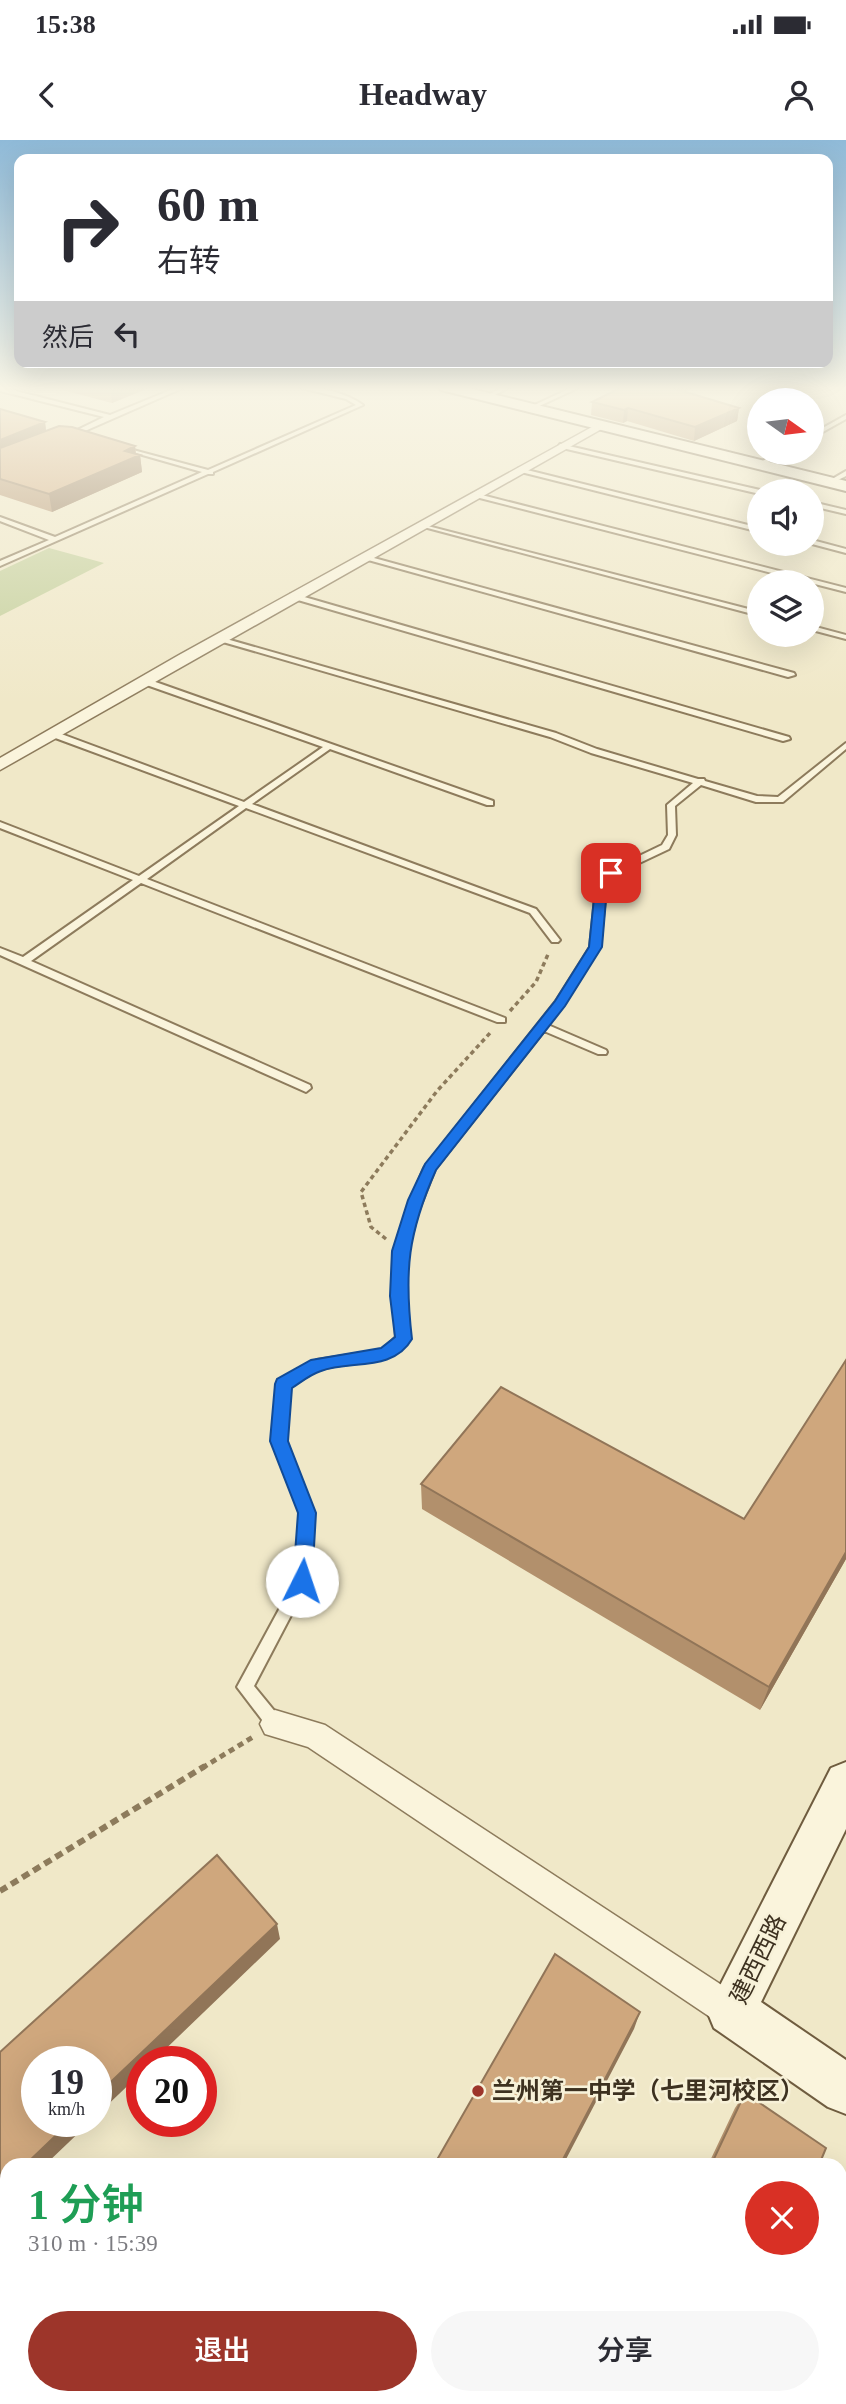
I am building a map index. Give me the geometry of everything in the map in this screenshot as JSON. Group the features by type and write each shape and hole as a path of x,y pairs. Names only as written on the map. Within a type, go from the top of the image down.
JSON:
{"street":[{"path":"0,765 478,493"},
{"path":"275,1724 315,1735 731,2011"},
{"name":"建西西路","path":"846,1783 731,2011 846,2089"}],"lane":[{"path":"0,564 166,493"},
{"path":"610,493 747,527"},
{"path":"474,495 846,590"},
{"path":"824,507 846,512"},
{"path":"0,519 56,540"},
{"path":"422,524 747,611"},
{"path":"824,545 846,551"},
{"path":"363,557 792,675"},
{"path":"294,596 786,739"},
{"path":"824,631 846,637"},
{"path":"219,638 553,735 594,751 756,799 780,800 846,745"},
{"path":"144,681 490,803"},
{"path":"53,734 533,911 555,940"},
{"path":"24,961 329,746"},
{"path":"275,1724 245,1687 302,1581 307,1513 279,1441 284,1384 317,1365 385,1354 403,1339 398,1296 400,1251 415,1200 430,1168 542,1026 595,947 601,888 611,873 666,847 672,835 671,805 701,781"},
{"path":"0,825 501,1020"},
{"path":"0,951 306,1088"},
{"path":"542,1026 602,1052"}],"path":[{"path":"400,1251 371,1227 361,1192 437,1091 536,982 555,940"},
{"path":"0,1891 275,1724"}],"green space":[{"path":"49,548 104,563 0,616 0,571"}],"building":[{"path":"846,1360 846,1552 769,1687 421,1484 501,1387 744,1519"},
{"path":"217,1855 277,1924 149,2046 126,2046 126,2067 112,2081 112,2046 21,2046 21,2137 54,2137 32,2158 0,2158 0,2052"},
{"path":"555,1954 640,2012 564,2158 438,2158"},
{"path":"745,2093 826,2148 822,2158 714,2158"}],"place":[{"name":"兰州第一中学（七里河校区）","path":"478,2091"}],"route":[{"path":"302,1581 307,1513 279,1441 284,1384 317,1365 385,1354 403,1339 398,1296 400,1251 415,1200 430,1168 560,1003 595,947 601,915 601,888 611,873"}]}
